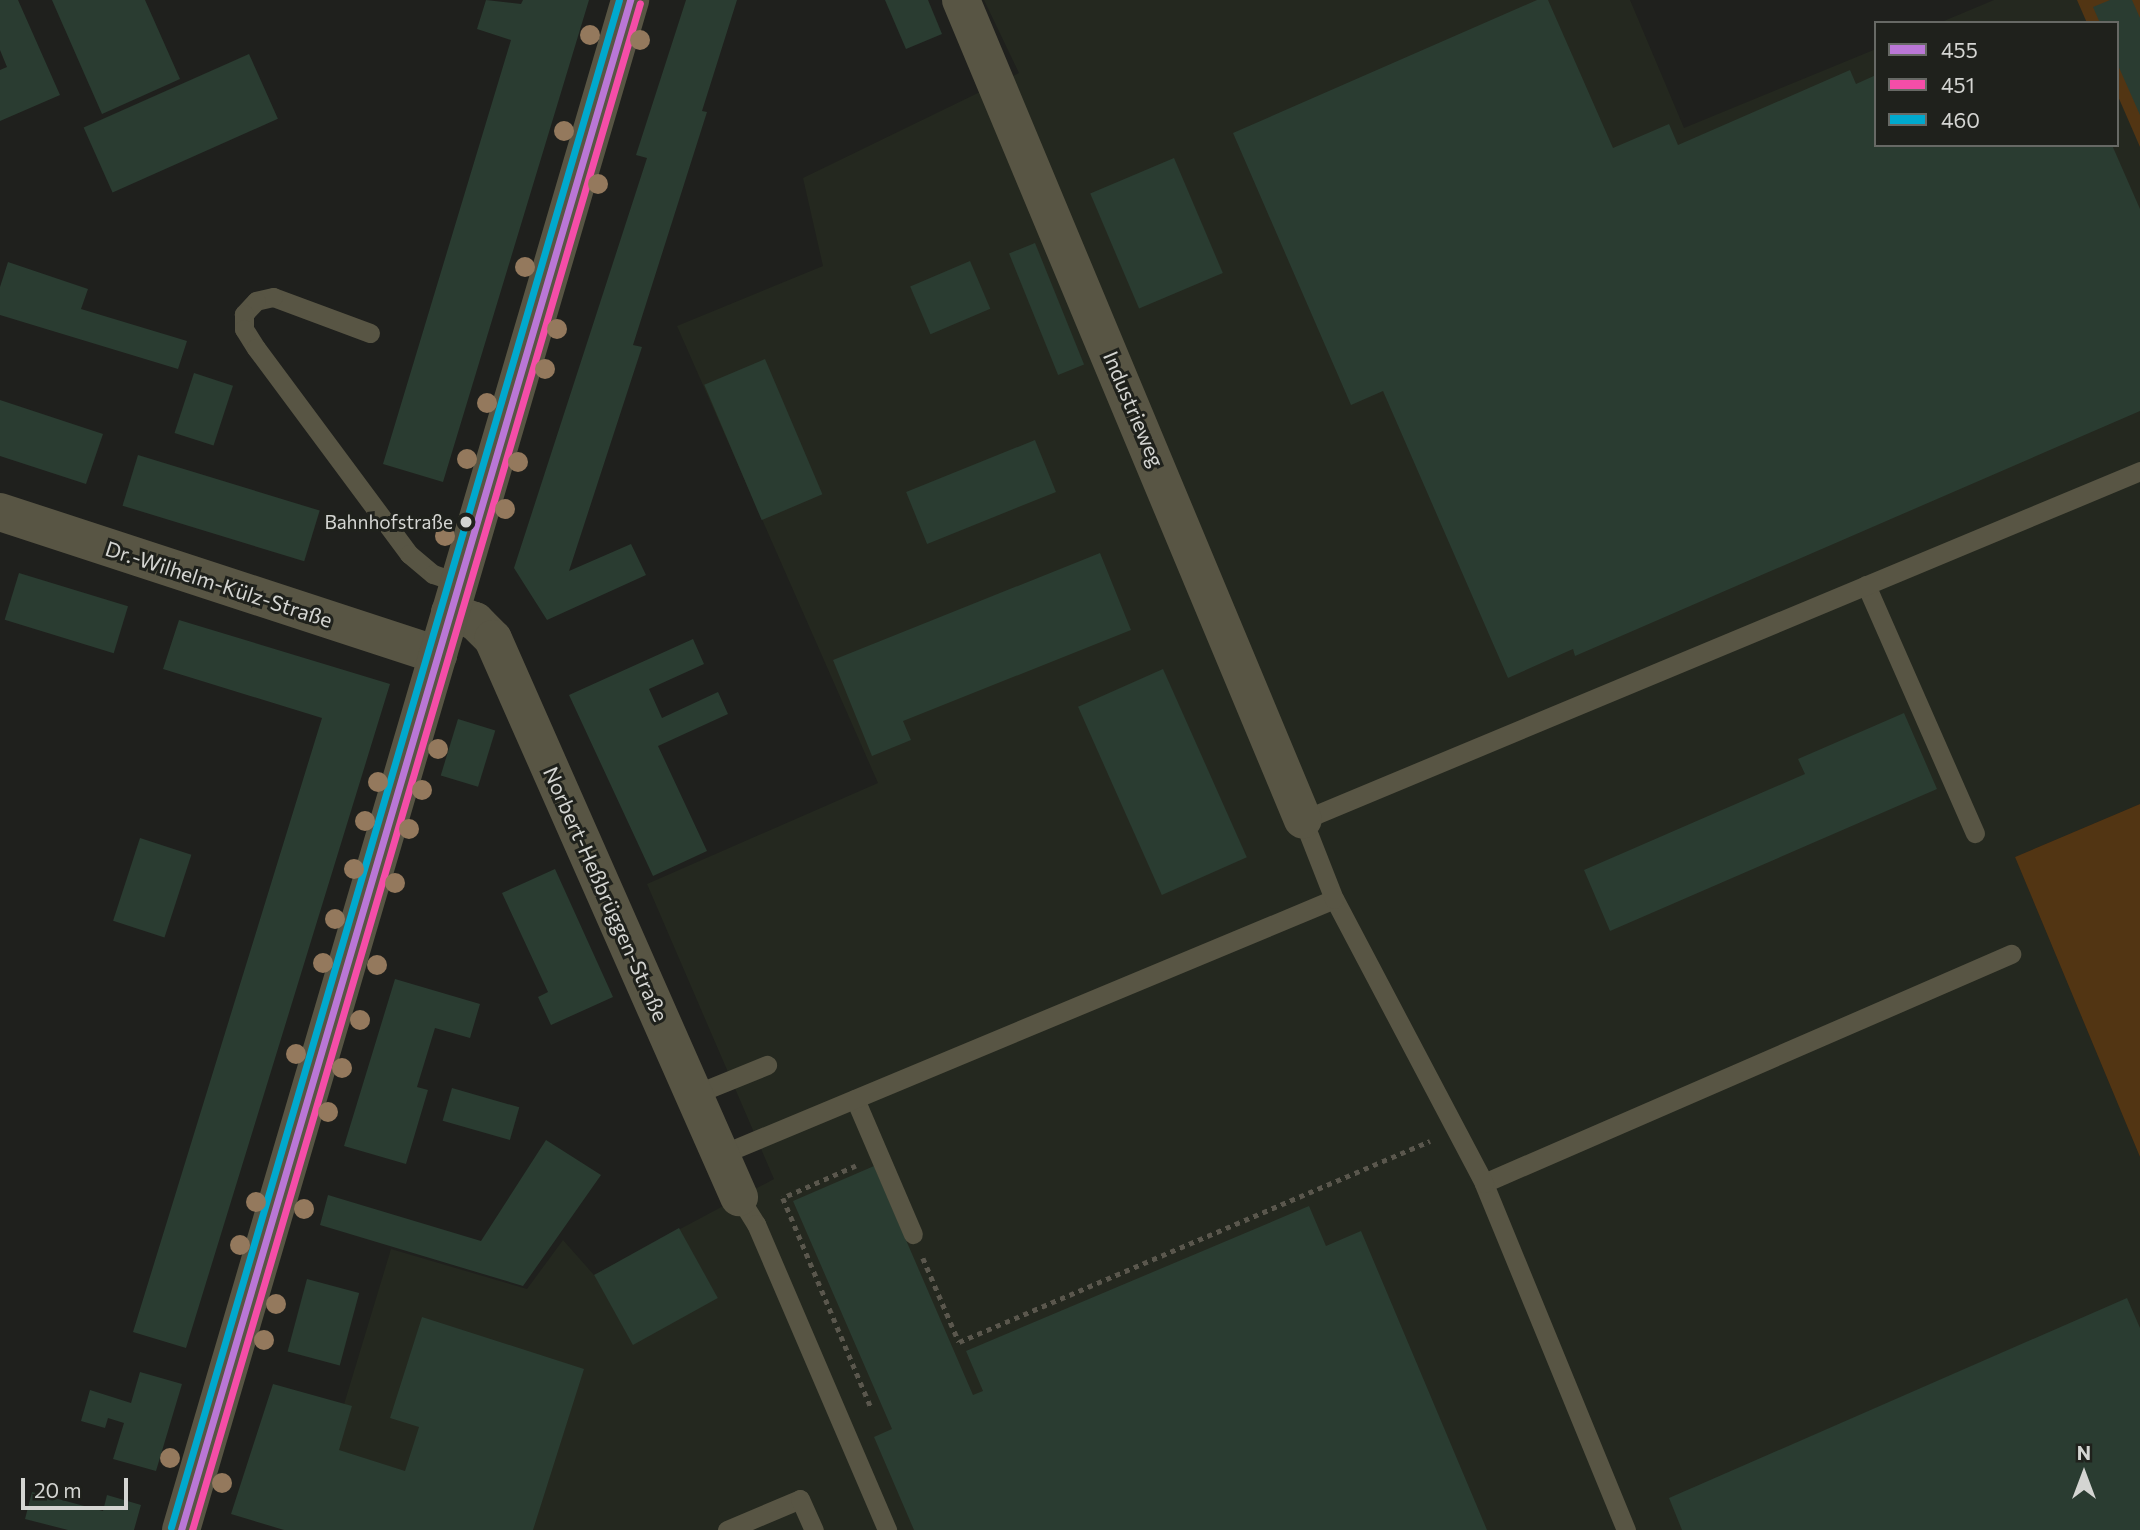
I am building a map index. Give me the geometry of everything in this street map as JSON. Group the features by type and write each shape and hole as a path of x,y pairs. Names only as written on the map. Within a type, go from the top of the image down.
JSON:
{"street":[{"path":"181,1530 630,0"},
{"name":"Industrieweg","path":"961,0 1303,820"},
{"name":"Dr.-Wilhelm-Külz-Straße","path":"0,512 438,655"},
{"name":"Norbert-Heßbrüggen-Straße","path":"455,597 493,639 739,1197"}],"lane":[{"path":"370,333 273,297 256,301 244,314 244,329 256,348 410,554 455,597"},
{"path":"1626,1530 1484,1183 1334,899 1303,820 2140,471"},
{"path":"1866,585 1975,833"},
{"path":"720,1155 1334,899"},
{"path":"1484,1183 2011,954"},
{"path":"693,1095 767,1065"},
{"path":"855,1099 912,1234"},
{"path":"739,1197 756,1224 887,1530"},
{"path":"727,1530 800,1499 814,1530"}],"path":[{"path":"912,1234 959,1342 1456,1130"},
{"path":"871,1407 783,1198 879,1156"}],"shaded area":[{"path":"984,0 1630,0 1684,128 1874,50 1874,147 2119,147 2119,21 1944,21 1994,0 2140,0 2140,804 2015,857 2140,1157 2140,1530 306,1530 391,1249 527,1289 563,1240 594,1275 774,1179 647,884 878,783 677,326 823,266 803,178 1019,73"},
{"path":"2077,0 2140,0 2140,147 2119,99 2119,21 2086,21"},
{"path":"2140,804 2140,1157 2015,857"}],"building":[{"path":"0,0 18,0 60,95 0,121 0,70 7,67 0,50"},
{"path":"52,0 145,0 180,79 102,114"},
{"path":"486,0 521,4 523,0 589,0 443,482 383,464 511,40 477,29"},
{"path":"686,0 737,0 702,111 707,112 633,345 642,347 569,571 631,544 646,575 547,620 514,568 647,158 636,155"},
{"path":"885,0 928,0 942,34 906,49"},
{"path":"1537,0 1548,0 1613,148 1669,124 1678,145 1850,70 1856,84 1874,76 1874,147 2113,147 2140,209 2140,411 1575,656 1573,649 1508,678 1383,391 1351,405 1233,133"},
{"path":"2110,0 2132,0 2140,18 2140,115 2119,68 2119,21 2099,21 2093,7"},
{"path":"249,54 278,119 113,192 84,128"},
{"path":"1174,158 1223,273 1139,309 1090,194"},
{"path":"1035,243 1084,364 1058,375 1009,253"},
{"path":"970,261 990,309 930,334 910,286"},
{"path":"8,262 88,289 81,309 187,341 178,369 0,315 0,287"},
{"path":"765,359 822,494 762,520 704,385"},
{"path":"194,373 233,386 214,446 175,433"},
{"path":"0,400 103,434 86,484 0,456"},
{"path":"1035,440 1056,492 927,544 906,492"},
{"path":"138,455 320,511 304,561 123,506"},
{"path":"1100,553 1131,630 903,721 911,740 872,756 833,660"},
{"path":"19,573 128,606 114,653 5,620"},
{"path":"179,620 390,684 186,1348 133,1332 322,718 163,669"},
{"path":"693,639 704,664 649,689 662,718 718,692 728,714 658,746 707,851 653,876 569,695"},
{"path":"1163,669 1247,857 1162,895 1078,707"},
{"path":"1904,713 1937,789 1610,931 1584,870 1805,774 1798,759"},
{"path":"458,719 495,730 478,787 441,775"},
{"path":"140,838 191,855 164,937 113,921"},
{"path":"555,869 613,997 551,1025 538,997 548,992 502,893"},
{"path":"395,979 480,1004 470,1038 435,1028 417,1087 428,1090 406,1164 344,1146"},
{"path":"452,1088 519,1107 510,1140 443,1121"},
{"path":"546,1140 601,1175 523,1286 320,1225 328,1195 481,1241"},
{"path":"874,1166 973,1395 983,1391 966,1351 1309,1206 1326,1246 1361,1231 1487,1530 914,1530 874,1437 892,1429 793,1201"},
{"path":"679,1228 718,1298 633,1345 594,1275"},
{"path":"307,1279 359,1293 340,1365 288,1351"},
{"path":"2127,1298 2140,1328 2140,1530 1682,1530 1669,1498"},
{"path":"422,1317 584,1369 533,1530 284,1530 231,1514 273,1384 352,1406 339,1450 405,1471 419,1427 390,1418"},
{"path":"140,1372 182,1384 156,1471 113,1459 124,1423 108,1418 105,1428 81,1421 90,1390 131,1403"},
{"path":"32,1492 103,1511 107,1495 141,1505 134,1530 68,1530 25,1519"}],"transit line":[{"name":"460","path":"171,1527 619,0"},
{"name":"455","path":"181,1530 630,0"},
{"name":"451","path":"192,1530 640,3"}],"place":[{"name":"Bahnhofstraße","path":"466,522"}]}
